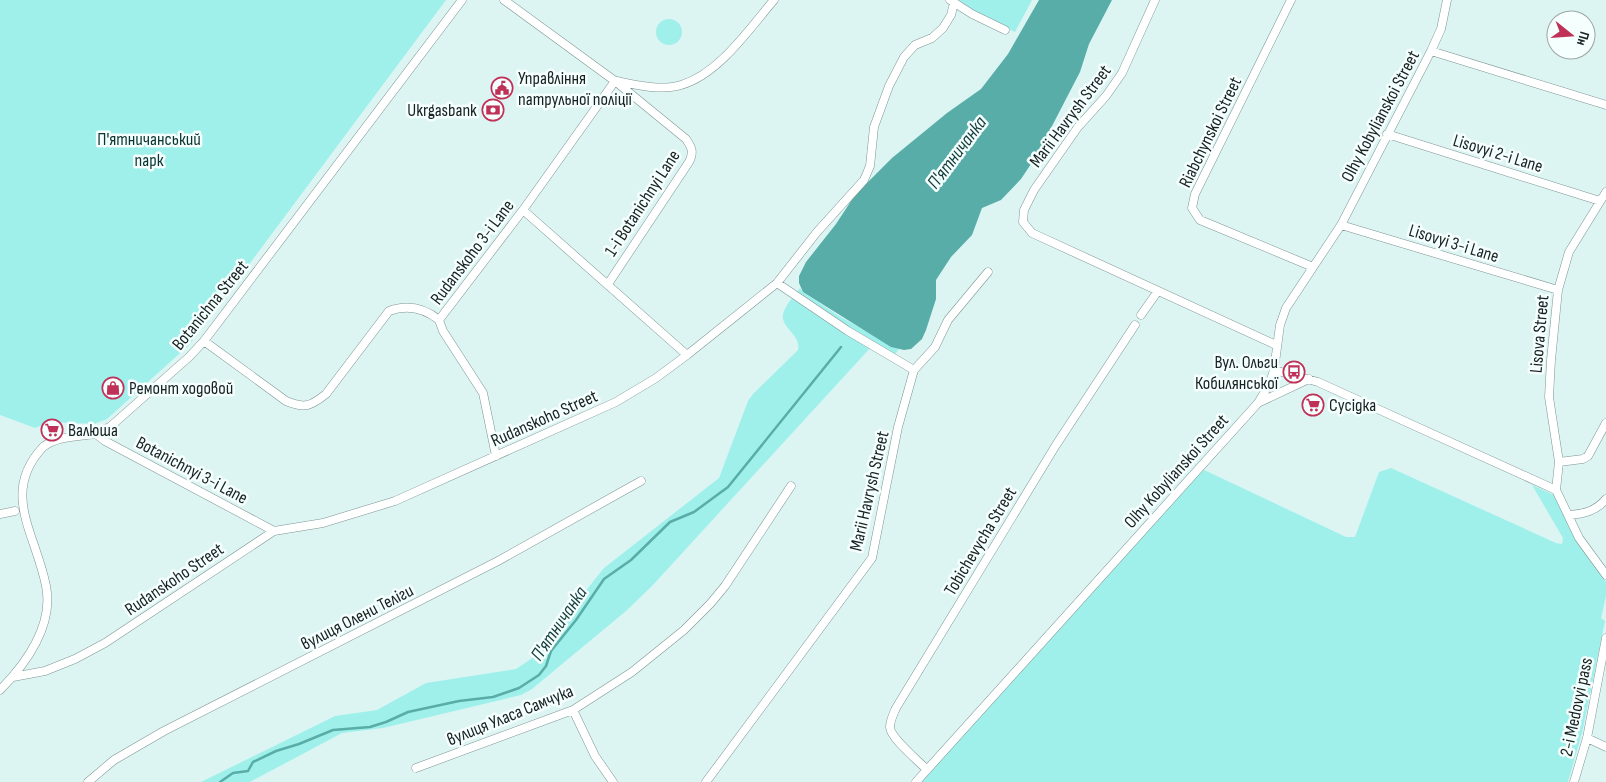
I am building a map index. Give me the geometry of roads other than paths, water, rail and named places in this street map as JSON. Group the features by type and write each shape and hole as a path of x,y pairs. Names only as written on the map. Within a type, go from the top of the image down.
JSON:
{"street":[{"name":"Botanichna Street","path":"16,484 23,467 45,445 60,439 96,434 111,426 189,357 204,341 462,0"},
{"name":"1-i Botanichnyi Lane","path":"504,0 615,81 686,139 692,148 693,154 689,162 608,284"},
{"name":"1-i Botanichnyi Lane","path":"615,81 647,87 681,85 706,74 728,53 774,0"},
{"name":"Marii Havrysh Street","path":"1155,0 1122,73 1106,96 1078,127 1034,190 1024,210 1023,222 1032,233 1158,290"},
{"name":"Riabchynskoi Street","path":"1291,0 1195,194 1192,208 1200,220 1313,267"},
{"name":"Olhy Kobylianskoi Street","path":"916,782 1258,403 1270,383 1274,370 1276,345 1286,308 1341,225 1431,51 1441,29 1448,0"},
{"path":"952,2 1005,30"},
{"name":"Rudanskoho Street","path":"13,677 45,671 75,659 105,643 274,530 323,523 395,501 616,402 656,378 777,283 817,232 864,180 870,166 874,127 889,86 904,57 915,45 932,38 943,28 950,15 952,2"},
{"path":"1431,51 1606,105"},
{"name":"Rudanskoho 3-i Lane","path":"496,456 483,393 443,331 439,320 523,210 615,81"},
{"name":"Lisovyi 2-i Lane","path":"1387,134 1600,201"},
{"name":"Lisova Street","path":"1556,490 1559,462 1550,397 1551,360 1558,290 1568,252 1606,192"},
{"path":"523,210 687,355"},
{"name":"Lisovyi 3-i Lane","path":"1341,225 1558,290"},
{"name":"Marii Havrysh Street","path":"706,782 872,558 898,427 914,370 935,347 948,320 988,272"},
{"path":"777,283 848,331 914,370"},
{"path":"1141,316 1158,290 1276,345"},
{"path":"204,341 286,401 298,406 308,406 317,402 326,394 389,311 400,307 417,308 439,320"},
{"name":"Tobichevycha Street","path":"927,770 894,736 890,728 896,708 1056,445 1134,325"},
{"path":"1274,370 1309,379 1556,490 1579,538 1606,575"},
{"path":"1258,403 1309,379"},
{"path":"1559,462 1583,459 1588,456 1606,423"},
{"name":"Botanichnyi 3-i Lane","path":"96,434 274,530"},
{"name":"вулиця Олени Теліги","path":"88,782 114,760 164,731 498,561 641,481"},
{"name":"вулиця Уласа Самчука","path":"416,768 573,710 632,672 684,630 710,604 725,586 790,486"},
{"path":"1568,515 1593,511 1606,499"},
{"path":"0,690 13,677 36,642 42,627 47,600 46,586 41,570 15,511 13,501"},
{"path":"0,514 15,511"},
{"name":"2-i Medovyi pass","path":"1574,782 1587,738 1606,638"},
{"path":"573,710 596,756 613,782"},
{"path":"1587,738 1606,747"}],"water":[{"path":"1039,0 1112,0 1089,44 1080,72 1037,155 1021,179 1001,200 982,208 972,235 951,257 936,280 936,299 922,339 911,349 904,350 891,347 803,292 799,283 799,276 806,262 836,224 855,195 892,158 947,113 981,89 1008,54"}],"waterway":[{"name":"П'ятничанка","path":"220,782 233,773 248,771 253,762 276,751 333,730 370,727 408,712 459,701 493,697 519,688 539,675 546,666 551,651 576,620 604,579 631,560 670,522 694,512 728,487 841,347"}],"place":[{"name":"Управління патрульної поліції","path":"502,88"},
{"name":"Ukrgasbank","path":"493,110"},
{"name":"Вул. Ольги Кобилянської","path":"1294,372"},
{"name":"Ремонт ходовой","path":"113,388"},
{"name":"Сусідка","path":"1313,405"},
{"name":"Валюша","path":"52,430"}],"park label":[{"name":"П'ятничанський парк","path":"149,149"}]}
